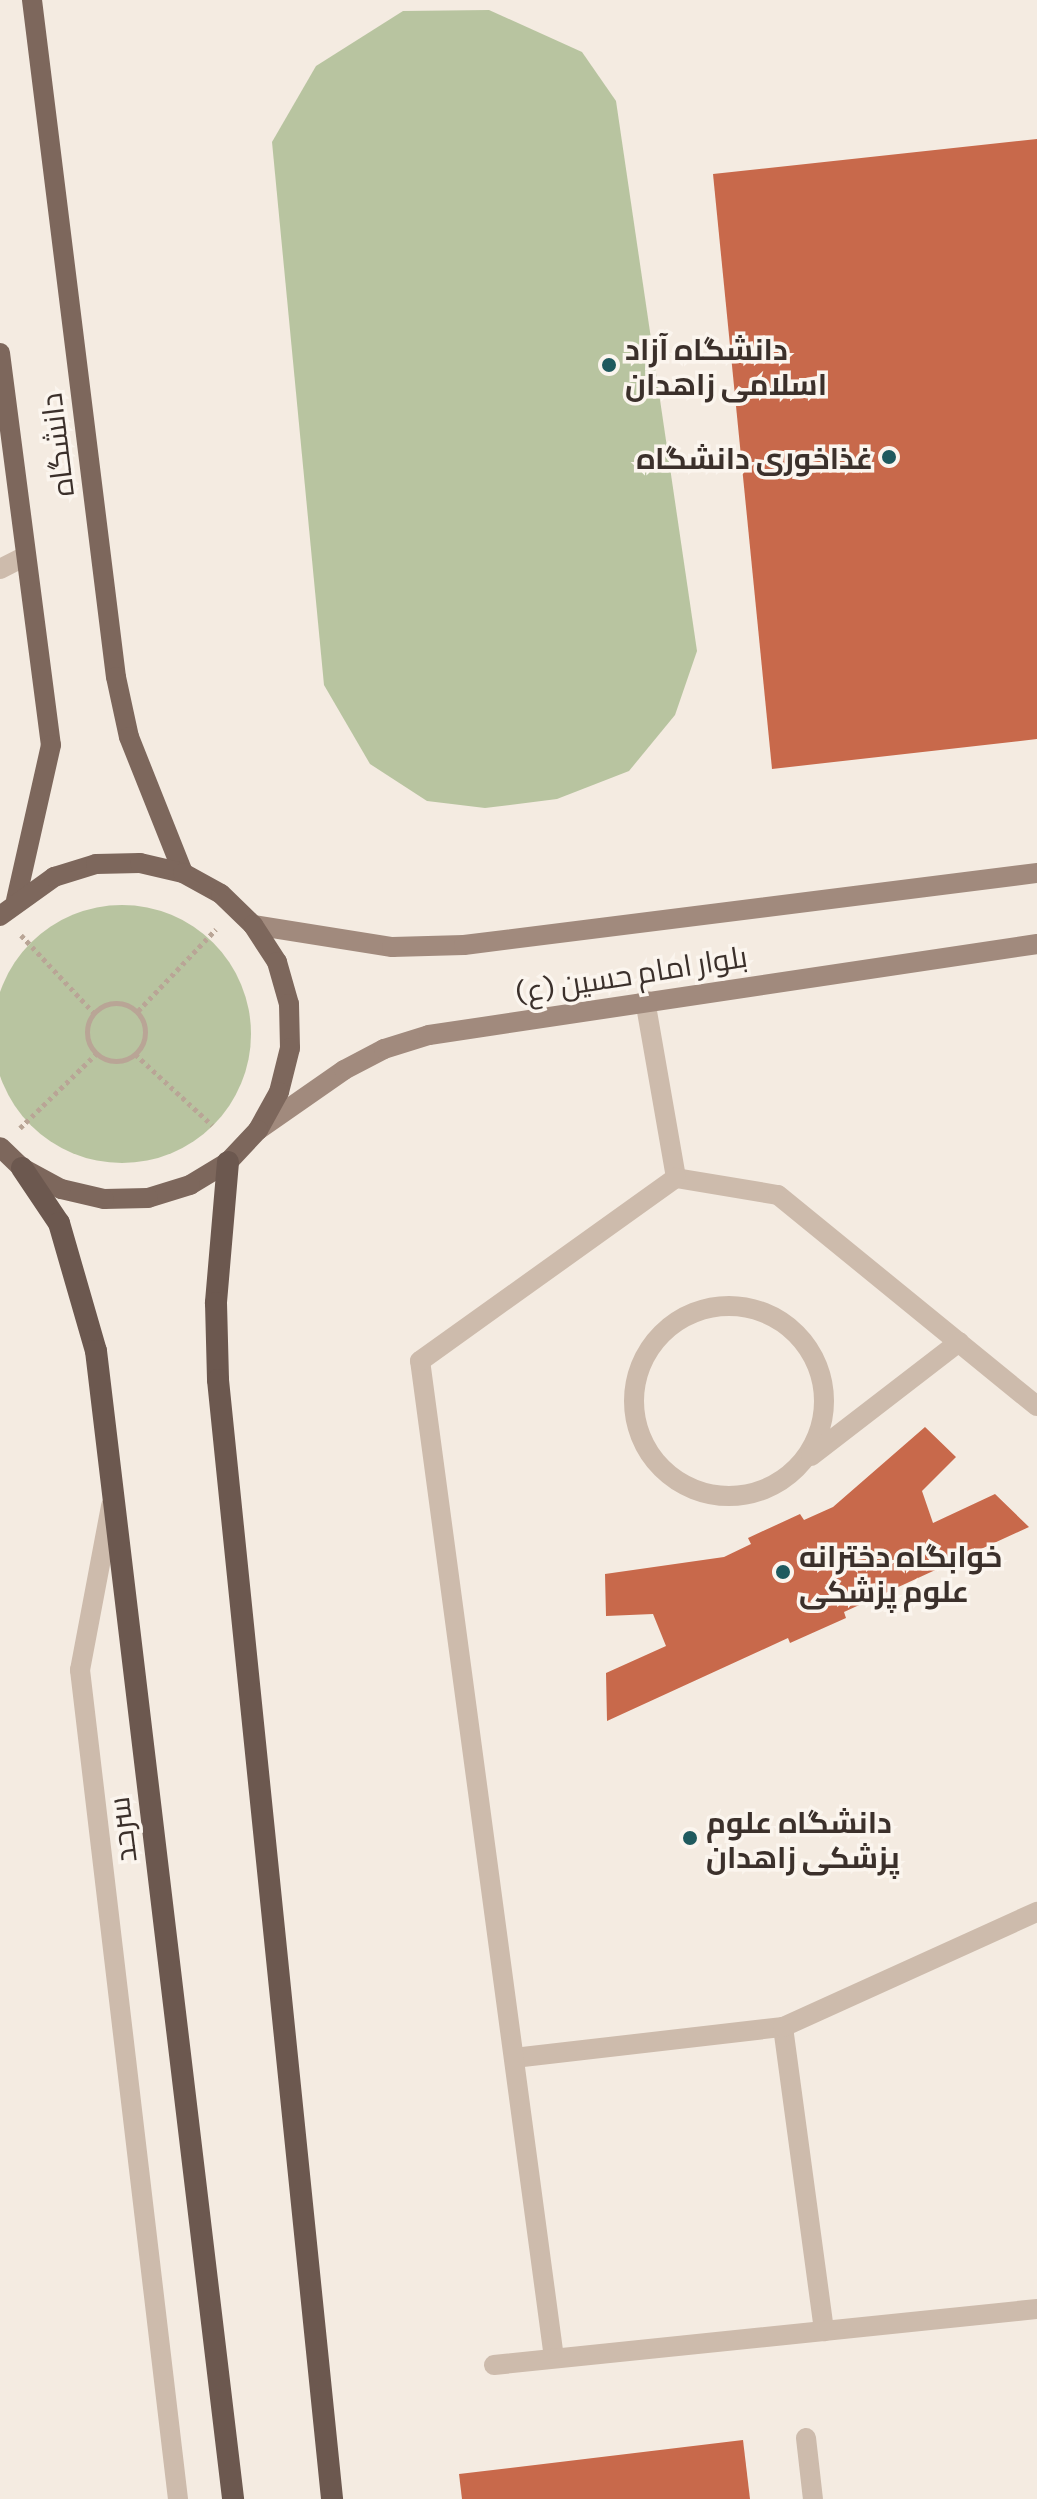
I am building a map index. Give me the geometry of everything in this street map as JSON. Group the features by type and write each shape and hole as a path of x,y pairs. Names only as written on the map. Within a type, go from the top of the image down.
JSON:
{"highway":[{"path":"228,1162 216,1303 218,1380 332,2499"},
{"name":"سرحد","path":"22,1168 59,1223 79,1279 96,1351 111,1502 233,2499"}],"main road":[{"name":"دانشگاه","path":"32,0 116,677 129,737 183,873"},
{"name":"دانشگاه","path":"0,353 51,745 16,900"},
{"path":"4,1142 22,1168 61,1189 104,1199 148,1198 190,1185 228,1162 258,1130 279,1092 290,1048 289,1004 277,962 253,925 236,908 183,873 140,863 96,864 54,877 16,900 5,921"},
{"name":"بلوار امام حسین (ع)","path":"253,925 392,947 464,945 1037,873"},
{"name":"بلوار امام حسین (ع)","path":"258,1130 384,1049 429,1035 645,1000 1037,944"}],"street":[{"path":"0,569 26,556"},
{"path":"645,1000 676,1178"},
{"path":"554,2358 420,1361 676,1178 778,1195 1037,1406"},
{"path":"801,1464 815,1443 825,1394 809,1348 793,1329 748,1307 724,1305 676,1321 658,1338 644,1359 634,1407 639,1432 666,1473 687,1487 735,1496 760,1491 801,1464 959,1342"},
{"path":"111,1502 80,1670 178,2499"},
{"path":"514,2058 783,2027 1037,1912"},
{"path":"783,2027 824,2331"},
{"path":"494,2365 1037,2309"},
{"path":"806,2438 813,2499"}],"path":[{"path":"138,1011 236,908"},
{"path":"5,921 94,1013"},
{"path":"120,1002 138,1011 145,1038 135,1054 118,1061 97,1053 87,1030 94,1013 120,1002"},
{"path":"4,1142 97,1053"},
{"path":"135,1054 212,1125"}],"green space":[{"path":"489,10 582,52 616,101 697,651 675,715 629,771 557,799 485,808 427,801 370,764 324,685 272,142 316,66 403,11"},
{"path":"122,905 171,915 213,943 241,985 251,1034 241,1083 213,1125 171,1153 122,1163 73,1153 31,1125 3,1083 -7,1034 3,985 31,943 73,915"}],"building":[{"name":"غذاخوری دانشگاه","path":"1037,139 1037,739 772,769 713,174"},
{"name":"خوابگاه دخترانه علوم پزشکی","path":"925,1427 956,1457 922,1491 933,1523 995,1494 1029,1527 844,1612 846,1618 790,1643 788,1638 607,1721 606,1673 666,1646 653,1614 606,1616 605,1574 724,1557 751,1544 748,1538 800,1514 804,1520 833,1507"},
{"path":"743,2440 750,2499 462,2499 459,2474"}],"place":[{"name":"دانشگاه آزاد اسلامی زاهدان","path":"609,365"},
{"name":"غذاخوری دانشگاه","path":"889,457"},
{"name":"خوابگاه دخترانه علوم پزشکی","path":"783,1572"},
{"name":"دانشگاه علوم پزشکی زاهدان","path":"690,1838"}]}
